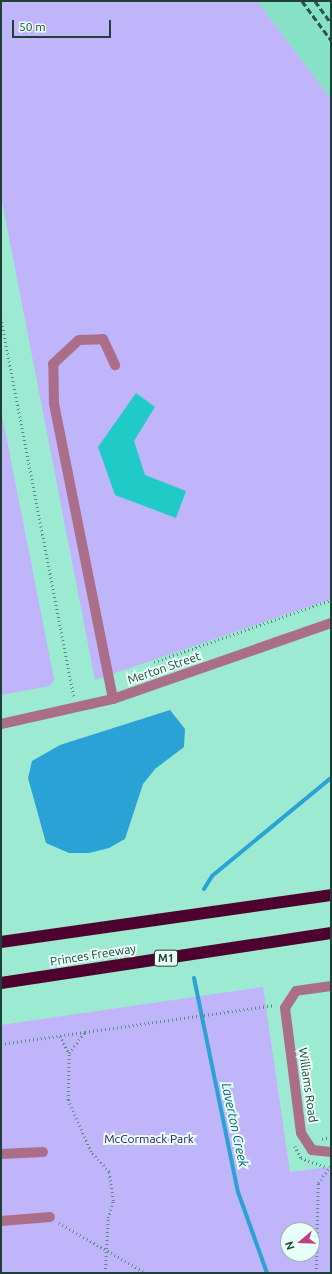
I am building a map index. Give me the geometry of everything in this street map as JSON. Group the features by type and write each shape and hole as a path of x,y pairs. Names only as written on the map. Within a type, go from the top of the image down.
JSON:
{"highway":[{"path":"1,942 331,895"},
{"name":"Princes Freeway","path":"1,983 331,933"}],"street":[{"path":"113,699 54,403 53,364 79,340 103,339 115,365"},
{"name":"Merton Street","path":"1,724 76,709 113,699 331,623"},
{"name":"Williams Road","path":"331,986 296,991 287,1000 286,1018 301,1133 312,1150 331,1152"},
{"path":"1,1154 43,1152"},
{"path":"1,1221 54,1219"}],"path":[{"path":"1,318 76,709"},
{"path":"154,662 331,600"},
{"path":"1,1044 275,1005"},
{"path":"86,1032 69,1053 66,1070 70,1108 92,1152 109,1172 113,1201 108,1218 105,1273"},
{"path":"60,1036 69,1053"},
{"path":"316,1273 318,1183 331,1165"},
{"path":"54,1219 106,1251 146,1273"}],"shaded area":[{"path":"257,1 331,1 331,99"}],"green space":[{"path":"1,1 257,1 331,99 331,599 95,680 1,196"},
{"path":"1,410 54,679 50,686 1,695"},
{"name":"McCormack Park","path":"263,987 290,1172 330,1167 331,1170 331,1273 1,1273 1,1025"}],"water":[{"path":"170,710 185,729 184,747 155,769 143,784 125,839 109,848 89,853 69,853 46,843 28,778 32,761 60,745"}],"building":[{"path":"136,393 155,407 134,441 145,475 186,491 176,518 115,495 98,447"}],"waterway":[{"name":"Laverton Creek","path":"204,889 212,876 331,778"},
{"name":"Laverton Creek","path":"194,978 238,1192 267,1273"}],"railway":[{"path":"302,1 331,40"},
{"path":"315,1 331,23"}]}
